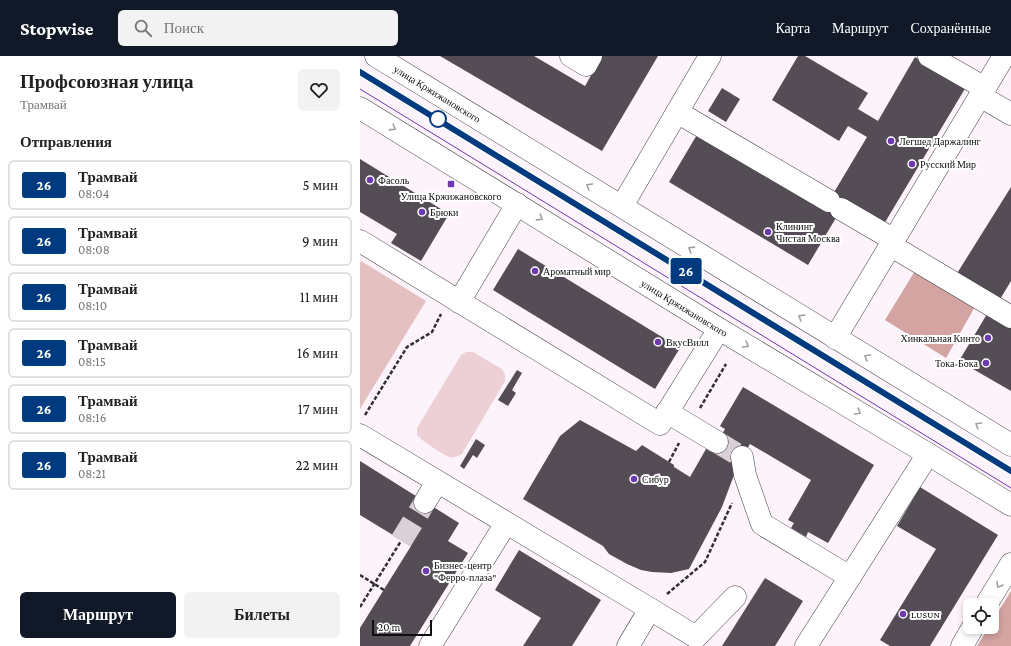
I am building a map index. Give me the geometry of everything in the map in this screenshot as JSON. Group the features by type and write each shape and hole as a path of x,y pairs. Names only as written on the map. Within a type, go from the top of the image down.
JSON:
{"street":[{"name":"улица Кржижановского","path":"376,56 1011,445"},
{"path":"571,56 586,65 591,56"},
{"path":"622,206 710,56"},
{"path":"929,56 983,92 1011,114"},
{"path":"835,338 1004,56"},
{"name":"улица Кржижановского","path":"360,108 719,329 1011,505"},
{"path":"677,112 835,205 892,243 1011,317"},
{"path":"455,300 516,204"},
{"path":"360,241 660,424 719,329"},
{"path":"668,412 718,442"},
{"path":"362,426 437,482 696,637 735,597"},
{"path":"806,646 928,454"},
{"path":"744,466 762,524 850,577"},
{"path":"425,502 437,482"},
{"path":"430,646 506,523"},
{"path":"990,598 1011,564"},
{"path":"628,646 650,609"},
{"path":"962,646 969,634"}],"path":[{"path":"362,426 407,346 432,332 455,300"},
{"path":"650,609 705,562 744,466"},
{"path":"360,607 401,541"},
{"path":"360,575 384,590"}],"shaded area":[{"path":"361,261 426,301 360,409 360,263"},
{"path":"918,266 977,303 946,358 885,320"},
{"path":"466,352 473,352 502,369 505,374 505,381 462,454 449,457 420,438 417,435 417,428 461,355"},
{"path":"1011,591 1011,646 977,646 985,634 999,634 999,611"}],"building":[{"path":"440,56 534,56 585,86 602,56 658,56 602,151"},
{"path":"798,56 805,56 868,93 858,109 878,121 915,57 966,87 884,224 846,201 808,265 669,182 698,133 833,194 867,137 848,126 839,141 772,100"},
{"path":"722,88 740,99 726,122 708,111"},
{"path":"360,159 449,214 421,261 391,243 397,234 360,212"},
{"path":"1011,187 1011,281 999,301 956,275"},
{"path":"518,249 680,348 655,389 493,290"},
{"path":"987,314 1011,328 1011,391 959,361"},
{"path":"517,370 522,373 512,390 516,393 508,406 498,400"},
{"path":"743,387 874,465 828,543 808,532 806,537 791,528 794,523 788,520 811,480 750,444 737,467 722,507 689,569 671,573 641,570 609,554 603,546 523,499 560,436 580,420 636,451 642,445 690,477 706,449 712,452 725,429 720,426"},
{"path":"476,439 485,445 477,458 473,455 464,469 460,466"},
{"name":"Бизнес-центр \"Ферро-плаза\"","path":"360,461 459,523 448,541 468,553 410,646 360,646 360,628 411,546 360,515"},
{"path":"920,487 998,535 930,646 890,646 880,640 936,549 897,526"},
{"path":"519,550 601,600 572,646 523,646 541,618 495,590"},
{"path":"765,578 803,601 775,646 722,646"}],"tunnel":[{"path":"717,442 742,457"},
{"path":"401,541 425,502"}],"tram line":[{"path":"360,72 1011,471"},
{"name":"26","path":"360,72 1011,471"},
{"path":"360,89 1011,488"}],"place":[{"name":"Легшед Даржалинг","path":"891,141"},
{"name":"Русский Мир","path":"912,164"},
{"name":"Фасоль","path":"370,180"},
{"name":"Улица Кржижановского","path":"451,184"},
{"name":"Брюки","path":"422,212"},
{"name":"Клининг Чистая Москва","path":"768,232"},
{"name":"Ароматный мир","path":"535,271"},
{"name":"Хинкальная Кинто","path":"988,338"},
{"name":"ВкусВилл","path":"658,342"},
{"name":"Тока-Бока","path":"986,363"},
{"name":"Сибур","path":"634,479"},
{"name":"Бизнес-центр \"Ферро-плаза\"","path":"426,571"},
{"name":"LUSUN","path":"903,614"}]}
